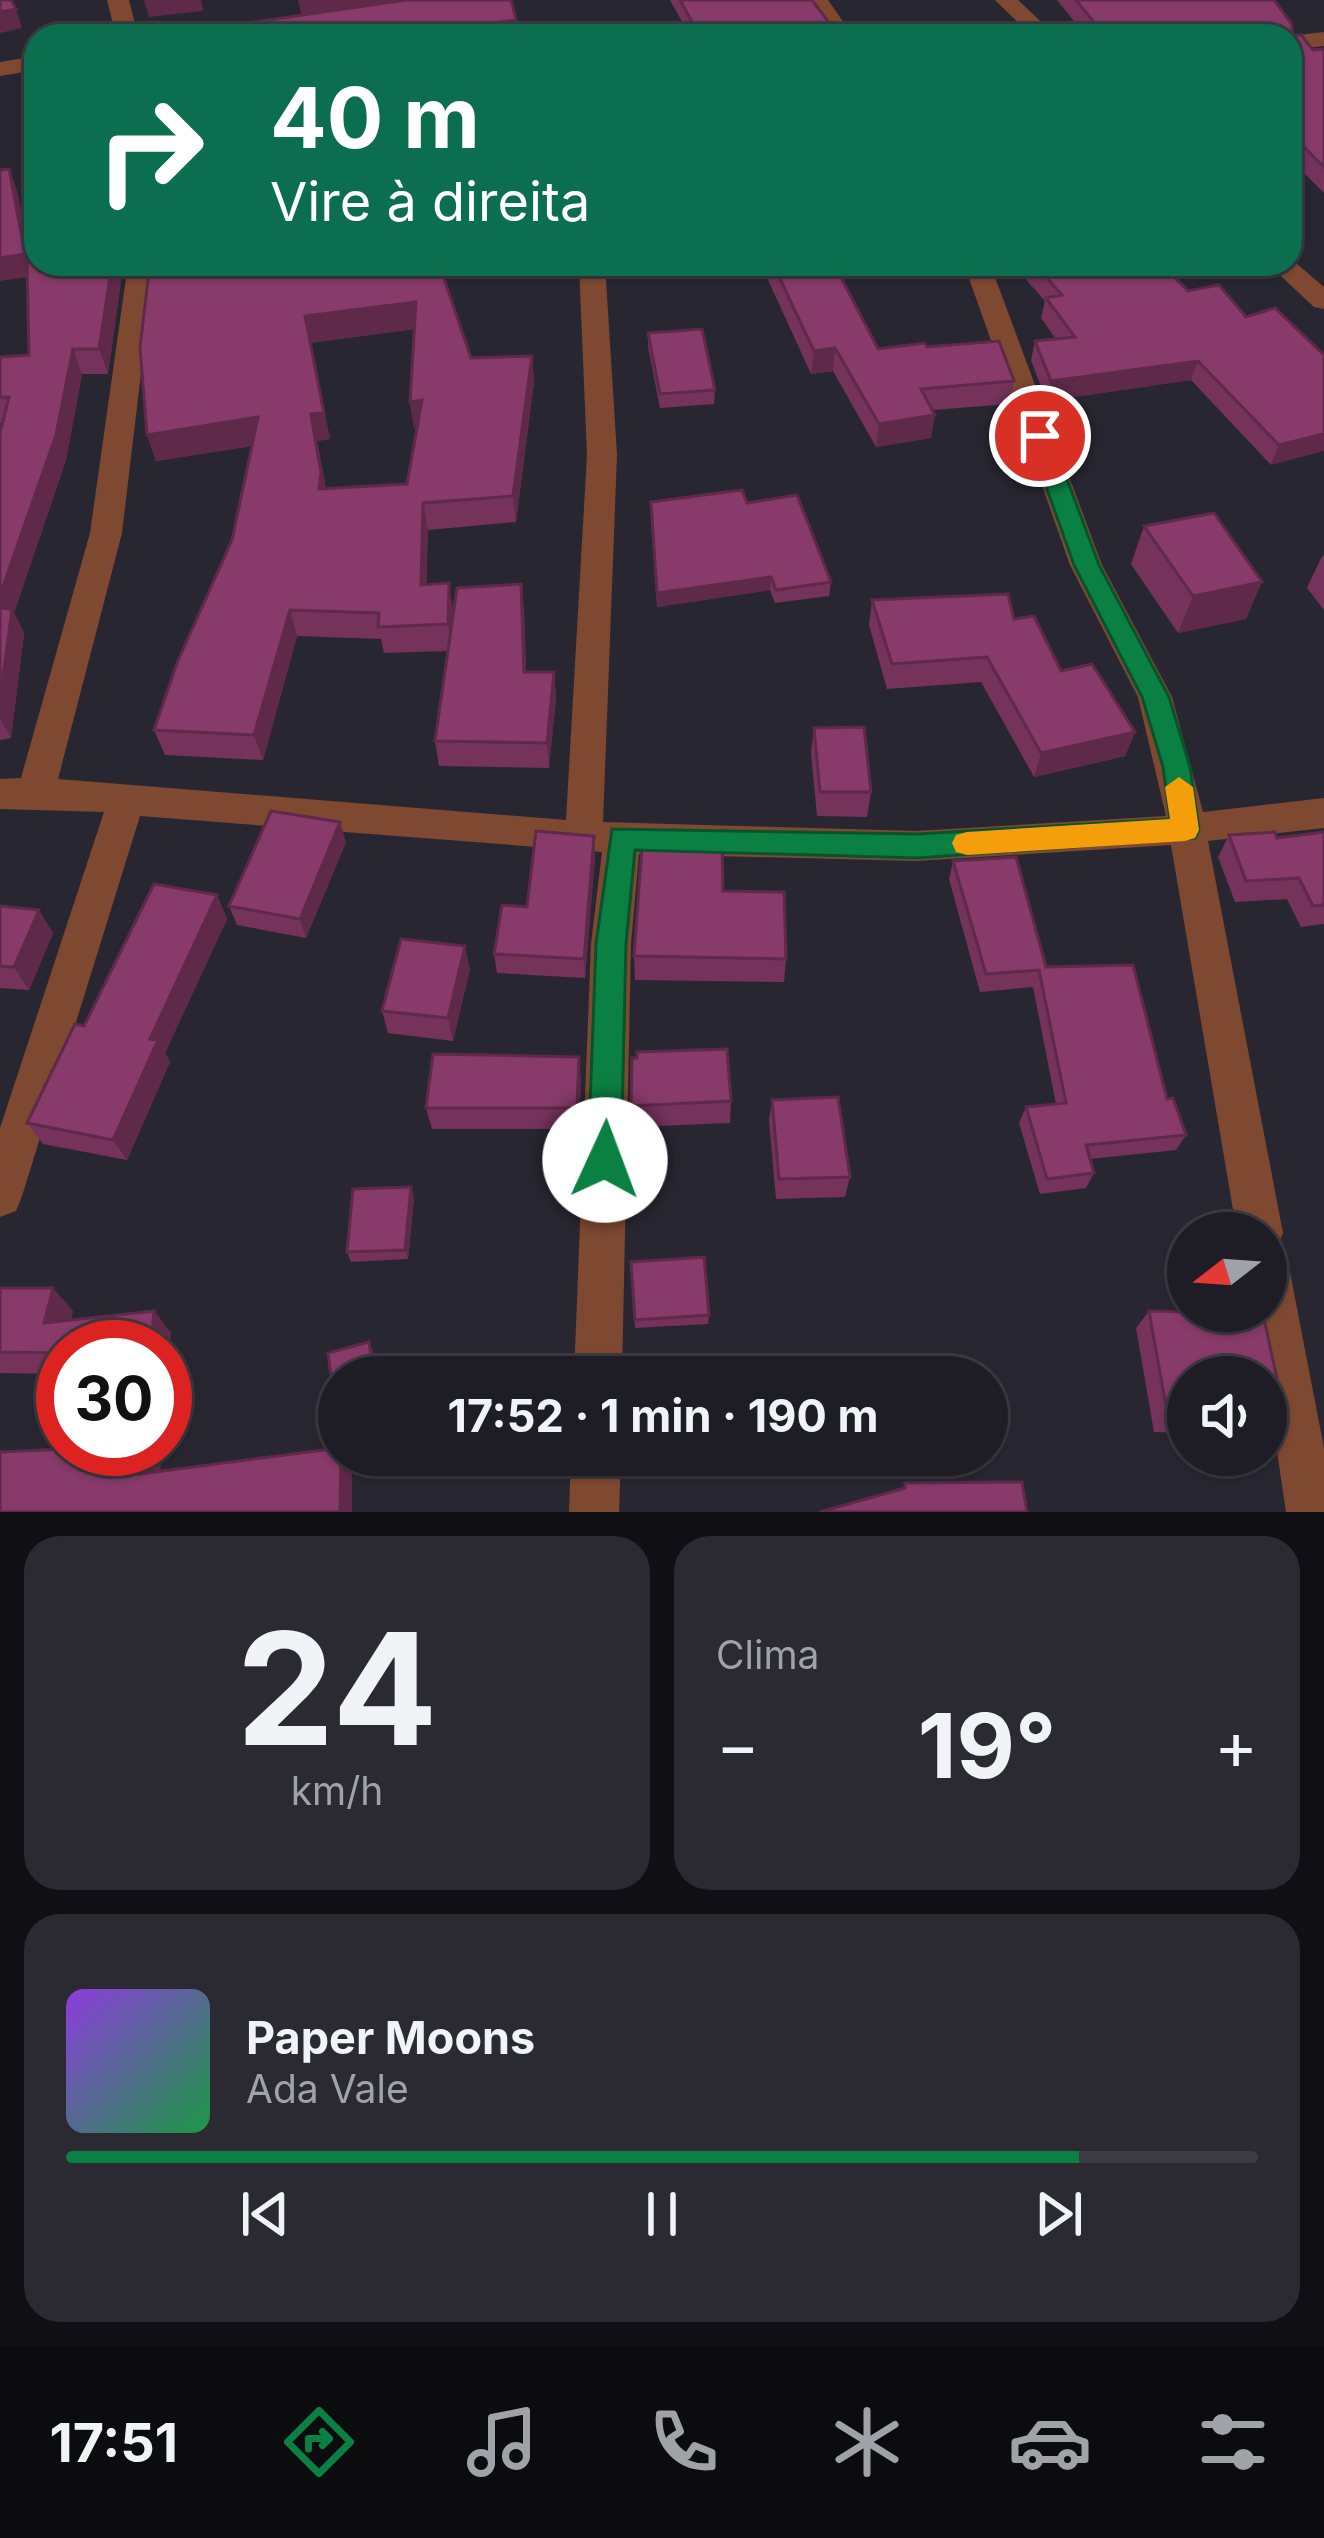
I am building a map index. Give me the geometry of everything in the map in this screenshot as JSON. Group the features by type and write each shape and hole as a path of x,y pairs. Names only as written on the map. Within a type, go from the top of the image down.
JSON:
{"street":[{"path":"1006,0 1032,24"},
{"path":"140,276 106,532 18,793 603,837 918,846 1185,830 1324,813"},
{"path":"593,276 602,455 603,837 611,944 599,1356"},
{"path":"981,276 1086,565 1156,697 1176,767 1256,1212"},
{"path":"1295,276 1324,301"},
{"path":"0,1196 127,799"},
{"path":"1286,1332 1307,1400 1311,1512"},
{"path":"594,1512 595,1476"}],"building":[{"path":"0,0 11,0 16,9 0,12"},
{"path":"406,0 511,0 516,20 482,24 241,24"},
{"path":"680,0 812,0 830,24 693,24"},
{"path":"1076,0 1274,0 1291,24 1095,24"},
{"path":"1302,36 1313,50 1324,49 1324,167 1302,145"},
{"path":"9,169 24,254 0,258 0,170"},
{"path":"27,276 110,276 99,349 73,349 56,435 0,595 0,433 9,397 0,397 0,357 29,355"},
{"path":"149,276 443,276 471,358 532,356 513,496 423,503 421,585 449,583 448,624 378,627 379,613 290,610 254,735 154,730 177,663 232,540 258,417 147,435 140,347","holes":["416,302 410,402 422,400 407,484 319,489 321,473 311,414 324,413 305,316"]},
{"path":"779,276 840,276 878,349 999,341 1014,381 921,389 935,415 879,424 835,348 814,351"},
{"path":"1045,276 1173,276 1188,291 1219,285 1246,317 1275,308 1324,355 1324,434 1279,445 1198,361 1051,381 1035,341 1075,337 1046,298 1062,295"},
{"path":"702,329 715,390 660,394 648,333"},
{"path":"742,490 747,503 797,495 831,582 776,590 771,577 657,593 651,502"},
{"path":"1214,513 1262,582 1193,596 1144,526"},
{"path":"521,584 524,672 554,672 547,743 435,741 457,588"},
{"path":"1008,594 1014,619 1034,616 1061,671 1092,664 1135,732 1041,753 987,657 892,664 872,600"},
{"path":"0,608 12,609 0,700"},
{"path":"864,727 871,792 820,792 814,728"},
{"path":"271,811 340,822 300,919 229,906"},
{"path":"536,831 594,836 584,959 494,954 502,905 527,907"},
{"path":"1275,832 1277,838 1324,832 1324,905 1313,906 1299,878 1246,881 1229,835"},
{"path":"643,834 722,836 723,891 784,892 786,959 634,956"},
{"path":"1016,857 1046,967 1133,965 1167,1099 1173,1098 1186,1135 1086,1145 1094,1173 1047,1179 1026,1107 1066,1103 1039,970 986,974 953,861"},
{"path":"154,884 217,895 150,1039 158,1040 113,1140 27,1123 75,1024 84,1026"},
{"path":"0,906 39,910 14,967 0,966"},
{"path":"401,939 465,946 448,1018 382,1011"},
{"path":"727,1049 731,1101 631,1106 632,1058 637,1058 637,1052"},
{"path":"433,1054 579,1057 577,1108 426,1108"},
{"path":"838,1097 850,1177 779,1179 772,1100"},
{"path":"411,1187 405,1250 347,1252 353,1189"},
{"path":"704,1257 709,1315 635,1320 631,1262"},
{"path":"0,1288 53,1288 45,1320 36,1320 36,1353 0,1352"},
{"path":"154,1311 153,1320 72,1320"},
{"path":"1149,1311 1167,1311 1167,1332 1267,1332 1272,1356 1167,1356 1167,1411"},
{"path":"369,1342 371,1356 328,1356"},
{"path":"36,1450 36,1476 192,1476 192,1467 318,1451 318,1476 341,1476 340,1512 0,1512 0,1452"},
{"path":"1022,1482 1027,1512 820,1512 905,1488 905,1483"}],"slow traffic":[{"path":"967,843 1185,830 1179,787"}],"route":[{"path":"605,1160 611,944 622,838 918,846 1185,830 1176,767 1156,697 1086,565 1040,436"}]}
